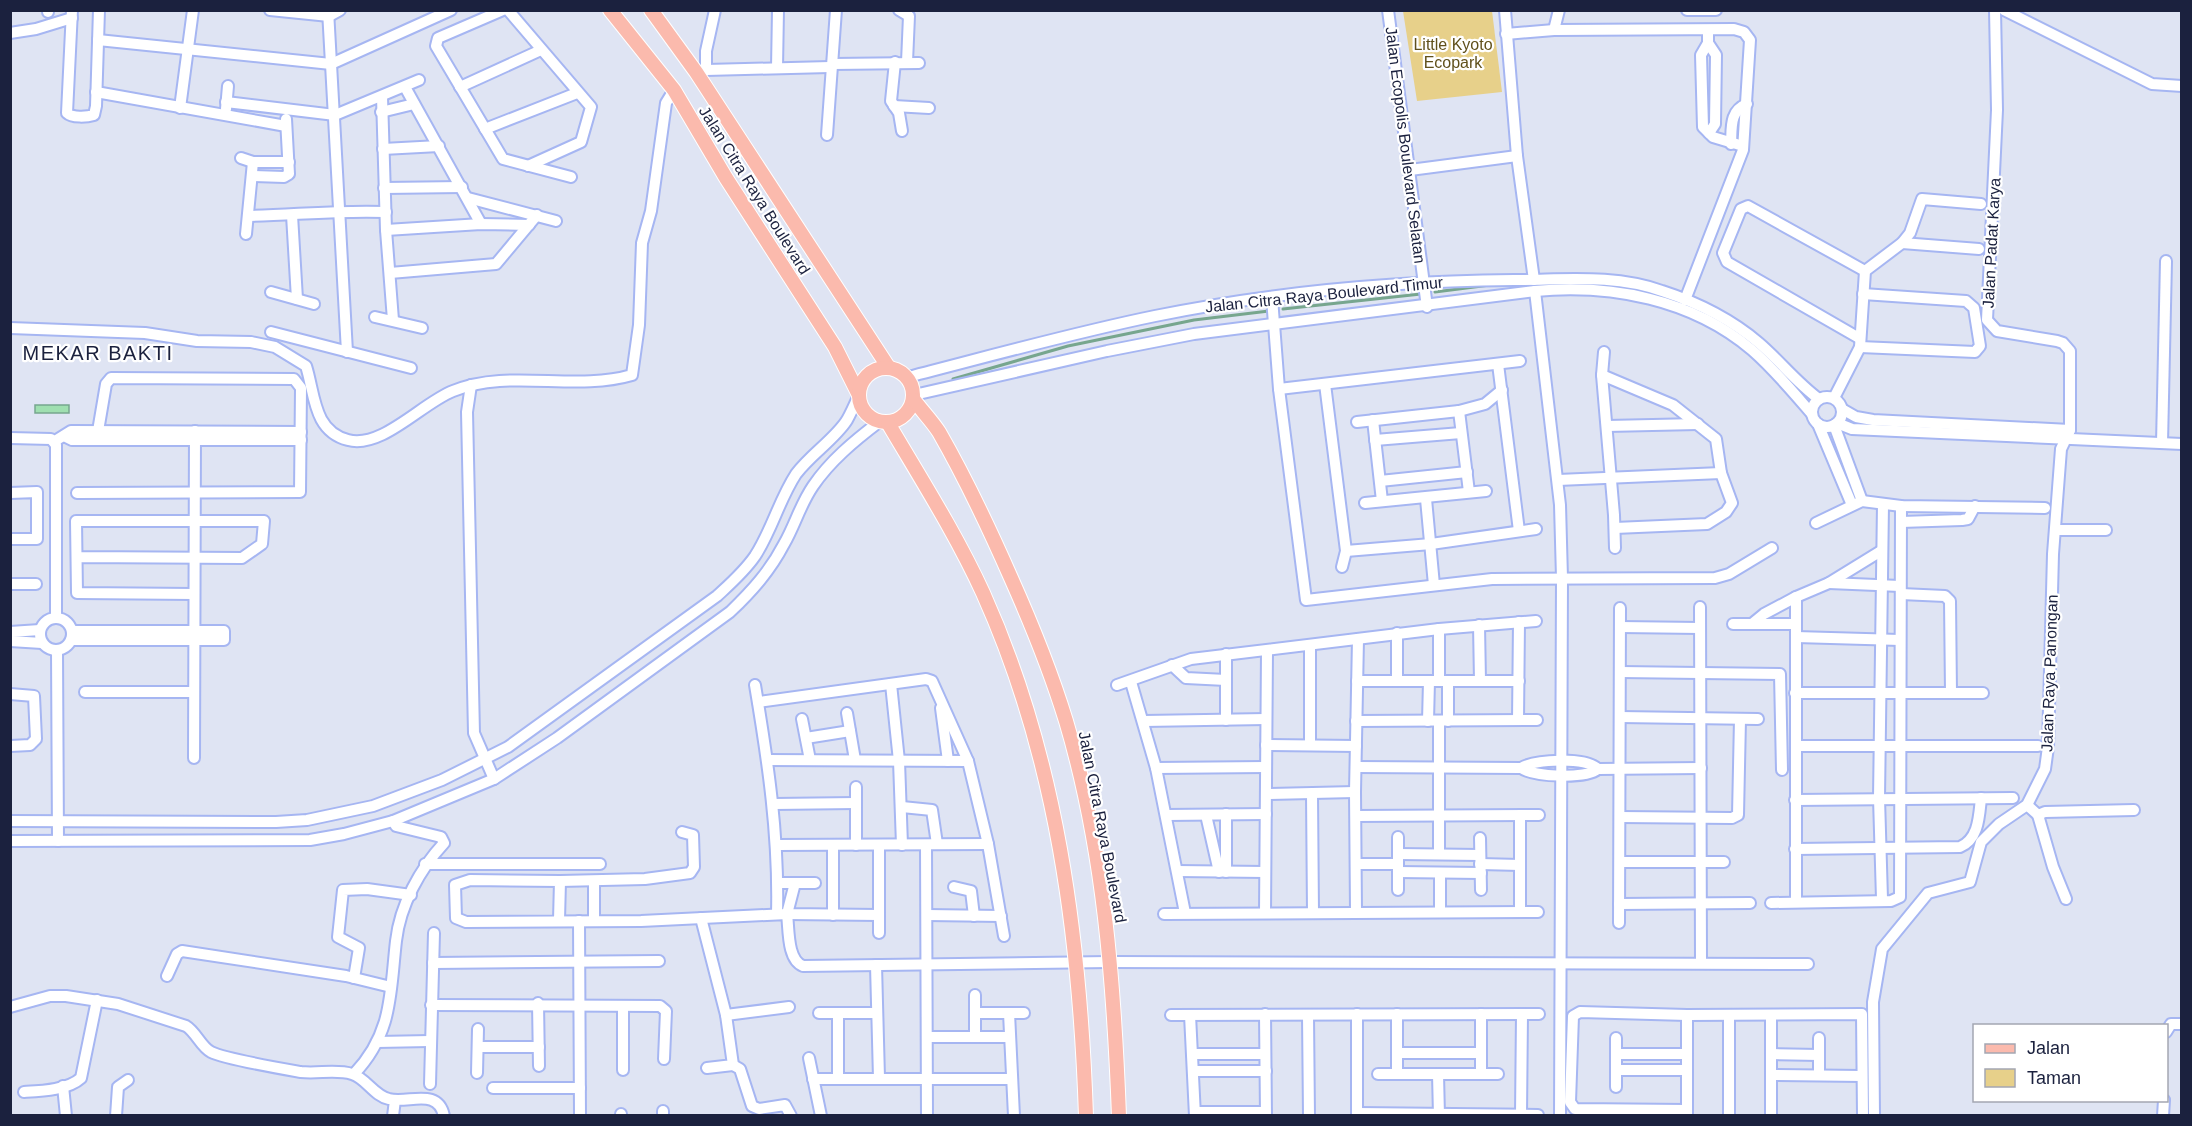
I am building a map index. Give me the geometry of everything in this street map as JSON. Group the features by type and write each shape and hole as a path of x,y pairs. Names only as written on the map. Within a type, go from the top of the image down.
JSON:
{"main road":[{"name":"Jalan Citra Raya Boulevard","path":"610,10 674,90 726,178 835,347 858,395"},
{"name":"Jalan Citra Raya Boulevard","path":"651,10 701,71 889,368"},
{"path":"889,368 908,378 914,397 908,413 895,422 883,422 864,412 858,395 860,386 872,372 889,368"},
{"name":"Jalan Citra Raya Boulevard","path":"914,397 937,429 999,548 1056,689 1086,807 1101,891 1109,962 1119,1116"},
{"path":"883,422 947,522 983,592 1017,679 1054,812 1072,917 1086,1116"}],"street":[{"path":"10,33 36,29 72,14 67,114 93,116 99,10"},
{"path":"180,108 193,10"},
{"path":"270,10 328,13 340,10"},
{"path":"98,40 331,64 451,10"},
{"path":"503,10 436,40 436,46 503,159 571,177"},
{"path":"508,10 591,107 581,142 528,166"},
{"path":"715,10 701,71 895,62 919,63"},
{"path":"777,68 778,10"},
{"path":"827,135 836,10"},
{"path":"900,10 909,16 907,62"},
{"name":"Jalan Ecopolis Boulevard Selatan","path":"1389,10 1426,302"},
{"path":"1505,10 1509,157 1534,286 1558,480 1552,578 1560,1116"},
{"path":"1554,30 1559,10"},
{"path":"1687,10 1716,10"},
{"name":"Jalan Padat Karya","path":"1995,10 1997,110 1987,320 1997,331 2057,341 2068,347 2067,435"},
{"path":"2004,10 2152,84 2181,86"},
{"path":"328,13 346,352"},
{"path":"1506,34 1554,30 1738,30 1750,40 1743,146 1685,300"},
{"path":"1708,30 1708,43 1716,55 1715,124 1709,133 1731,144 1743,146"},
{"path":"460,87 541,50"},
{"path":"895,62 891,101 900,117 902,131"},
{"path":"226,102 335,115 419,80"},
{"path":"225,115 228,86"},
{"path":"405,87 481,224"},
{"path":"10,328 145,333 196,341 245,342 275,347 306,366 318,414 326,428 336,436 350,441 373,438 437,398 479,381 610,379 632,375 639,325 642,243 651,211 666,103 674,90"},
{"path":"96,93 286,126"},
{"path":"485,129 577,93"},
{"path":"382,97 386,230 393,320"},
{"path":"381,112 414,104"},
{"path":"1731,144 1733,115 1739,107 1747,104"},
{"path":"894,106 929,108"},
{"path":"253,176 286,177 289,172 286,109"},
{"path":"383,149 439,146"},
{"path":"1410,170 1509,157"},
{"path":"241,158 254,162 289,162"},
{"path":"246,234 254,162"},
{"path":"384,188 462,187"},
{"path":"468,198 556,221"},
{"path":"1834,398 1859,342 1865,271 1902,243 1910,233 1922,199 1981,204"},
{"path":"1863,294 1966,301 1974,308 1980,346 1975,352 1859,342 1727,262 1723,253 1741,209 1748,206 1865,271"},
{"path":"249,216 292,215 339,210 386,212"},
{"path":"292,215 297,299"},
{"path":"390,273 496,264 537,215"},
{"path":"386,230 481,224 529,225"},
{"path":"1902,243 1979,249"},
{"path":"2162,443 2166,261"},
{"name":"Jalan Citra Raya Boulevard Timur","path":"914,397 1107,351 1274,319 1607,279 1662,291 1726,319 1758,342 1804,389 1819,399"},
{"name":"Jalan Citra Raya Boulevard Timur","path":"908,378 1054,339 1157,316 1424,283 1534,286 1618,291 1682,309 1721,328 1752,350 1812,414"},
{"path":"271,292 314,304"},
{"path":"1272,300 1280,389 1306,600 1434,585 1552,578 1715,578 1730,574 1772,548"},
{"path":"375,317 422,328"},
{"path":"271,332 411,368"},
{"path":"1604,352 1602,375 1615,548"},
{"path":"1280,389 1520,361"},
{"path":"1498,364 1519,531"},
{"path":"1602,375 1673,405 1718,441 1721,473 1732,505 1712,522 1615,528"},
{"path":"77,493 300,492 301,388 294,379 111,378 106,384 98,431"},
{"path":"1325,384 1346,551 1342,567"},
{"path":"471,386 467,412 474,733 494,779"},
{"path":"1357,422 1459,411 1485,404 1502,390"},
{"path":"10,821 307,820 382,803 485,760 545,721 717,596 739,576 759,549 779,502 796,474 815,451 846,421 858,395"},
{"path":"1834,398 1842,410 1856,417 1873,420 2181,444"},
{"path":"1834,398 1819,399 1813,405 1812,414 1857,503"},
{"path":"1842,410 1835,424 1857,503"},
{"path":"1459,411 1469,492"},
{"path":"1373,420 1382,501"},
{"path":"10,841 288,841 344,834 393,821 494,779 557,738 730,612 754,589 781,551 797,511 813,486 830,465 883,422"},
{"path":"1607,426 1698,424"},
{"path":"1818,424 1835,424 1852,429 2067,435"},
{"path":"59,438 71,431 195,436"},
{"path":"1375,440 1461,433"},
{"name":"Jalan Raya Panongan","path":"1874,1116 1873,1002 1882,949 1928,893 1970,882 1981,842 1999,824 2027,805 2045,769 2048,747 2055,530 2061,449 2067,435"},
{"path":"10,438 72,440 195,436 301,436"},
{"path":"194,758 195,436"},
{"path":"56,618 59,438"},
{"path":"1380,481 1467,472"},
{"path":"1558,480 1721,473"},
{"path":"1365,503 1486,490"},
{"path":"10,492 37,492 37,516 37,539 10,539"},
{"path":"1426,498 1434,585"},
{"path":"1816,523 1857,503 1901,506 2045,508"},
{"path":"1882,899 1879,798 1883,504"},
{"path":"1771,903 1895,900 1900,897 1901,506"},
{"path":"1901,522 1968,519 1975,506"},
{"path":"77,557 242,558 262,544 264,521 76,521 77,593 194,594"},
{"path":"1346,551 1431,544 1536,529"},
{"path":"2055,530 2106,530"},
{"path":"1753,623 1764,614 1829,583 1881,551"},
{"path":"1829,583 1881,586 1945,596 1950,601 1951,693"},
{"path":"10,584 36,584"},
{"path":"1796,597 1796,901"},
{"path":"1700,607 1701,962"},
{"path":"1619,923 1620,608"},
{"path":"10,641 42,643 48,648 57,650 65,647 71,635 67,622 56,618 44,622 40,630 42,643"},
{"path":"1117,685 1131,682 1172,665 1226,654 1267,651 1397,633 1536,621"},
{"path":"1518,720 1519,622"},
{"path":"1733,624 1796,624"},
{"path":"1479,626 1480,681"},
{"path":"1620,627 1700,628"},
{"path":"1439,629 1439,854"},
{"path":"10,632 40,630"},
{"path":"1397,633 1397,681"},
{"path":"71,635 194,635"},
{"path":"1796,638 1900,640"},
{"path":"1356,912 1355,792 1358,639"},
{"path":"1310,645 1310,746"},
{"path":"57,650 58,841"},
{"path":"1265,913 1267,651"},
{"path":"1226,654 1226,720"},
{"path":"1172,665 1186,678 1226,680"},
{"path":"1620,672 1781,675 1782,770"},
{"path":"758,702 929,679 932,681 940,703 960,737 968,761 988,844 1004,936"},
{"path":"1357,681 1519,681"},
{"path":"1438,681 1438,721"},
{"path":"1131,682 1144,721 1167,815 1185,913"},
{"path":"891,684 899,760 902,845"},
{"path":"755,685 774,804 782,914 793,957 799,965 1109,962 1808,964"},
{"path":"85,692 194,692"},
{"path":"1795,693 1983,693"},
{"path":"10,694 34,696 36,729 34,744 10,746"},
{"path":"940,703 948,761"},
{"path":"847,713 855,760"},
{"path":"1620,717 1758,719"},
{"path":"802,719 810,760"},
{"path":"1144,721 1266,719"},
{"path":"1620,817 1732,818 1738,815 1740,719"},
{"path":"1356,721 1537,720"},
{"path":"806,738 850,731"},
{"path":"1266,745 1356,746"},
{"path":"1796,746 2038,746"},
{"path":"767,760 968,761"},
{"path":"1356,767 1521,768 1538,762 1588,762 1598,769"},
{"path":"1156,768 1266,767"},
{"path":"1521,768 1538,774 1556,775 1592,773 1598,769 1701,768"},
{"path":"856,787 856,845"},
{"path":"1266,794 1355,792"},
{"path":"1312,794 1312,912"},
{"path":"1795,849 1901,849 1964,846 1977,828 1981,798"},
{"path":"1795,800 2013,798"},
{"path":"774,804 856,803"},
{"path":"2027,805 2038,815 2053,867 2066,899"},
{"path":"902,807 932,810 927,915 927,1116"},
{"path":"2038,815 2045,812 2134,810"},
{"path":"1222,872 1226,814"},
{"path":"1167,815 1266,814"},
{"path":"1206,815 1222,872"},
{"path":"1520,815 1520,912"},
{"path":"1356,816 1539,815"},
{"path":"354,1074 377,1042 390,1004 396,940 411,896 425,864 444,843 441,837 396,826 393,821"},
{"path":"682,832 693,835 693,871 645,879 470,880 455,885 455,914 460,921 579,921 782,914 879,915"},
{"path":"1398,837 1398,890"},
{"path":"1480,838 1481,890"},
{"path":"777,845 988,844"},
{"path":"833,845 833,915"},
{"path":"879,845 879,933"},
{"path":"1398,864 1439,854 1481,864 1520,865"},
{"path":"1620,862 1724,862"},
{"path":"425,864 600,864"},
{"path":"1356,864 1398,864 1440,873 1481,864"},
{"path":"1177,872 1265,872"},
{"path":"1440,873 1440,912"},
{"path":"559,920 560,881"},
{"path":"594,881 594,919"},
{"path":"778,883 815,884"},
{"path":"782,914 795,883"},
{"path":"954,887 971,891 974,916"},
{"path":"354,978 359,948 341,939 337,932 343,890 367,889 411,896"},
{"path":"1619,904 1750,903"},
{"path":"1164,914 1538,912"},
{"path":"927,915 1000,916"},
{"path":"700,918 726,1016 733,1065"},
{"path":"579,921 580,1116"},
{"path":"430,1084 434,933"},
{"path":"167,976 177,954 182,951 354,978 392,987"},
{"path":"433,963 659,961"},
{"path":"876,965 879,1078"},
{"path":"975,995 975,1037"},
{"path":"10,1007 50,996 118,1004 186,1026 193,1030 210,1052 302,1072 354,1074 381,1097 395,1100 416,1097 433,1100 439,1104 444,1116"},
{"path":"24,1092 47,1090 76,1083 81,1078 97,1000"},
{"path":"538,1004 539,1066"},
{"path":"431,1005 660,1006 665,1008 664,1059"},
{"path":"623,1006 623,1070"},
{"path":"726,1016 789,1007"},
{"path":"1687,1015 1687,1113 1575,1109 1570,1102 1572,1016 1580,1012 1687,1015 1862,1014 1863,1116"},
{"path":"819,1013 877,1013"},
{"path":"838,1013 838,1078"},
{"path":"975,1013 1024,1013"},
{"path":"1009,1013 1014,1116"},
{"path":"1190,1015 1195,1114 1266,1114 1265,1014"},
{"path":"1357,1014 1357,1114 1538,1115"},
{"path":"1397,1014 1397,1074"},
{"path":"1481,1014 1481,1074"},
{"path":"1521,1115 1522,1014"},
{"path":"1171,1015 1539,1014"},
{"path":"1729,1015 1730,1116"},
{"path":"1771,1015 1772,1116"},
{"path":"1308,1016 1309,1116"},
{"path":"2168,1029 2171,1024 2181,1024"},
{"path":"477,1073 478,1029"},
{"path":"927,1037 1010,1037"},
{"path":"1616,1038 1616,1087"},
{"path":"1819,1075 1820,1038"},
{"path":"377,1042 430,1041"},
{"path":"478,1047 539,1047"},
{"path":"1397,1053 1481,1053"},
{"path":"1192,1054 1265,1054"},
{"path":"1616,1054 1687,1054"},
{"path":"1771,1054 1820,1055"},
{"path":"809,1058 821,1116"},
{"path":"707,1068 733,1065 740,1068 752,1106 759,1109 784,1105 791,1116"},
{"path":"1616,1070 1687,1070"},
{"path":"1193,1071 1266,1071"},
{"path":"1378,1074 1498,1074"},
{"path":"1438,1074 1439,1115"},
{"path":"1772,1075 1862,1076"},
{"path":"813,1079 1012,1079"},
{"path":"116,1116 118,1087 128,1080"},
{"path":"63,1086 66,1116"},
{"path":"493,1088 580,1088"},
{"path":"393,1116 395,1100"}],"green space":[{"name":"Little Kyoto Ecopark","path":"1403,11 1492,11 1502,92 1417,101"}],"shaded area":[{"path":"35,405 69,405 69,413 35,413"}],"waterway":[{"path":"1435,292 1490,285"},
{"path":"1283,309 1421,294"},
{"path":"953,379 1068,346 1194,320 1269,311"}],"district":[{"name":"MEKAR BAKTI","path":"98,353"}]}
